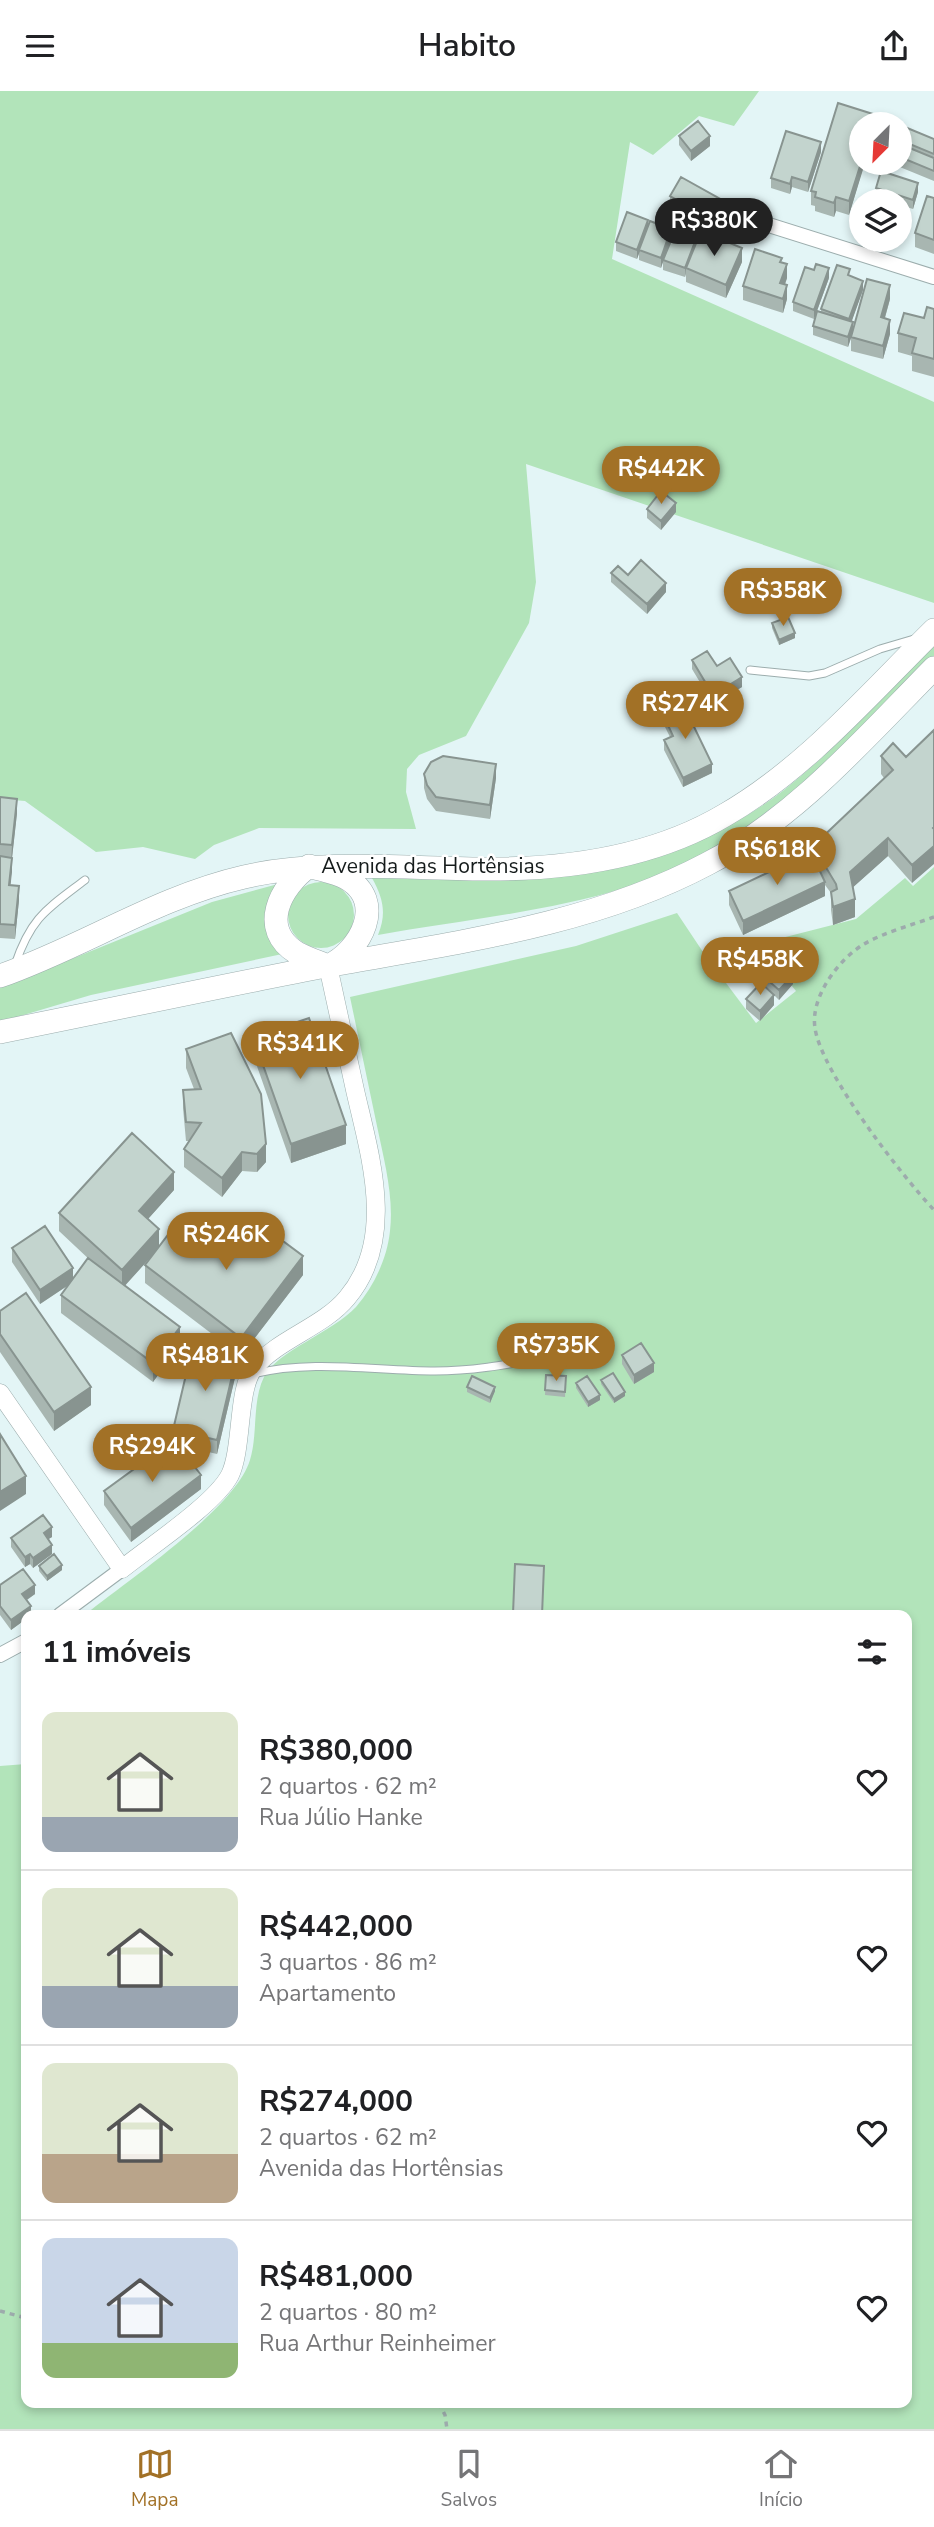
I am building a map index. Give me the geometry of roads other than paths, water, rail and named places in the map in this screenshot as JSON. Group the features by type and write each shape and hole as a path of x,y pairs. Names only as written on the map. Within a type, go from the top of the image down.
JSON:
{"main road":[{"name":"Avenida das Hortênsias","path":"6,974 139,912 243,877 309,866 506,869 562,866 606,859 691,832 726,815 807,755 931,633"},
{"path":"0,1032 445,945 586,912 630,898 708,864 750,838 796,804 934,669"},
{"path":"309,866 347,879 359,889 366,904 366,926 361,937 340,961 328,966 298,953 287,945 278,935 275,921 280,897 288,884 309,866"}],"street":[{"path":"737,215 934,278"},
{"path":"67,1610 214,1495 229,1477 250,1375 254,1367 327,1317 348,1298 363,1272 371,1251 376,1217 373,1165 328,966"},
{"path":"0,1393 122,1569"},
{"path":"0,1655 21,1644"}],"lane":[{"path":"750,670 809,676 825,673 880,649 931,633"},
{"path":"6,974 24,937 39,915 85,880"},
{"path":"250,1375 301,1368 435,1371 488,1367 562,1355"}]}
